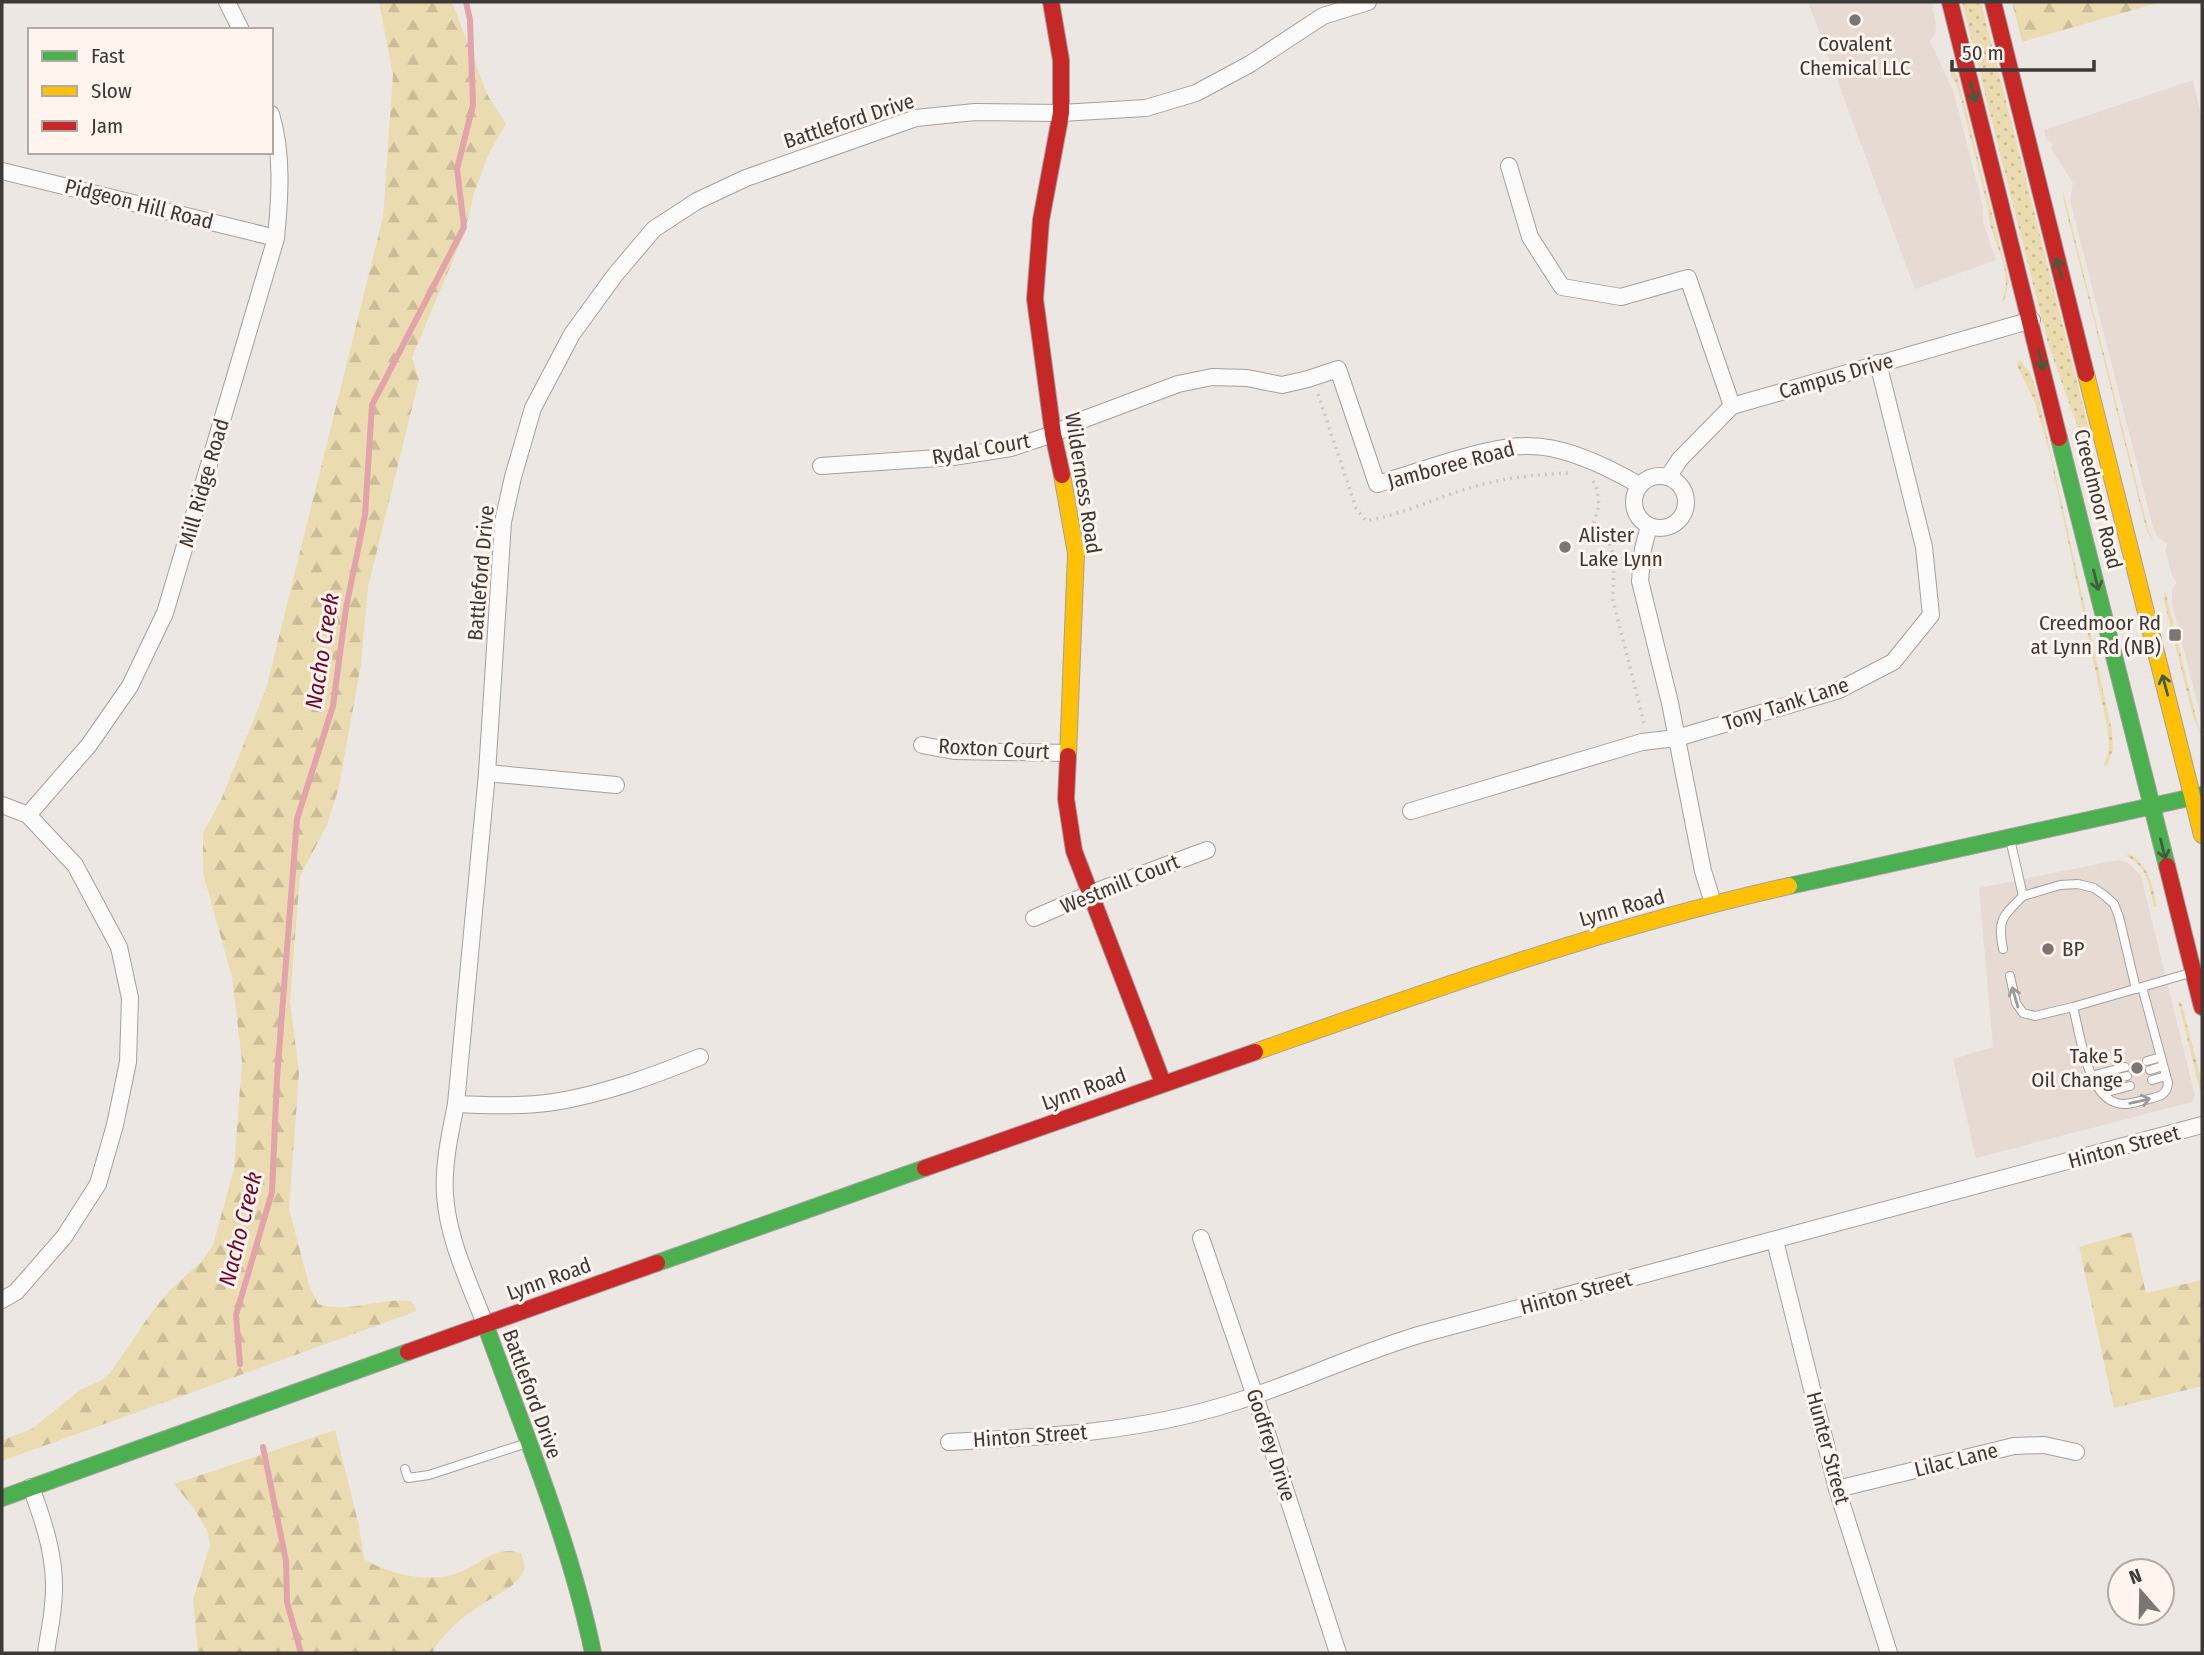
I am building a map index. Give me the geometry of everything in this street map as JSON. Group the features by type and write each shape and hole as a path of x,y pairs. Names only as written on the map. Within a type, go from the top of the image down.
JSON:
{"main road":[{"name":"Wilderness Road","path":"1051,2 1061,60 1061,113 1041,220 1035,299 1054,434 1076,553 1066,799 1074,851 1163,1083"},
{"name":"Creedmoor Road","path":"1950,2 2032,320 2202,1007"},
{"name":"Creedmoor Road","path":"1993,2 2198,796 2202,835"},
{"name":"Lynn Road","path":"2,1498 1489,969 1713,903 2198,796"},
{"name":"Battleford Drive","path":"485,1324 552,1510 593,1653"}],"street":[{"path":"227,2 240,28"},
{"name":"Battleford Drive","path":"485,1324 453,1242 445,1195 487,773 503,522 533,408 572,334 615,275 654,229 697,201 746,178 916,118 975,112 1061,113 1146,108 1196,93 1250,64 1319,9 1368,2"},
{"name":"Mill Ridge Road","path":"28,815 89,745 130,686 165,614 276,238 281,183 273,128"},
{"path":"1509,166 1530,237 1562,287 1621,297 1688,278 1732,406"},
{"name":"Pidgeon Hill Road","path":"2,171 276,238"},
{"name":"Campus Drive","path":"1668,477 1681,459 1732,406 2032,320"},
{"name":"Tony Tank Lane","path":"1411,811 1642,742 1677,738 1839,690 1892,662 1931,615 1924,547 1878,363"},
{"name":"Rydal Court","path":"821,466 953,457 1011,448 1054,434 1082,420 1178,384 1212,377 1282,384 1338,369"},
{"name":"Jamboree Road","path":"1338,369 1377,484 1485,452 1529,446 1574,454 1612,469 1639,485"},
{"path":"1654,477 1668,477 1683,489 1685,509 1671,525 1663,528 1650,526 1642,521 1636,511 1634,502 1639,485 1654,477"},
{"path":"1650,526 1643,549 1640,582 1677,738 1703,871 1713,903"},
{"name":"Roxton Court","path":"922,745 954,751 1066,753"},
{"path":"487,773 616,785"},
{"path":"2,805 28,815 75,865 119,947 130,998 128,1062 115,1125 98,1184 64,1237 16,1292 2,1300"},
{"name":"Westmill Court","path":"1034,918 1206,850"},
{"path":"456,1104 498,1106 554,1102 648,1078 699,1058"},
{"name":"Hinton Street","path":"949,1441 1038,1438 1146,1425 1255,1396 1383,1345 2202,1125"},
{"name":"Godfrey Drive","path":"1201,1238 1338,1653"},
{"name":"Hunter Street","path":"1775,1241 1838,1489 1889,1653"},
{"name":"Lilac Lane","path":"1838,1489 2014,1446 2044,1445 2076,1452"},
{"path":"31,1487 46,1531 54,1573 54,1603 46,1653"}],"lane":[{"path":"2010,836 2023,895"},
{"path":"2003,948 2000,921 2023,895 2060,885 2078,884 2094,888 2105,895 2114,904 2119,917 2166,1076 2168,1089 2162,1096 2119,1104 2103,1093 2092,1076 2073,1007"},
{"path":"2010,976 2016,1003 2024,1013 2035,1016 2193,972"},
{"path":"2148,1065 2162,1062"},
{"path":"2092,1076 2126,1071"},
{"path":"2152,1080 2166,1076"},
{"path":"2103,1093 2130,1086"},
{"path":"405,1469 408,1478 429,1475 528,1443"}],"path":[{"path":"1317,393 1356,508 1366,521 1386,518 1479,485 1531,476 1580,474"},
{"path":"1590,475 1597,489 1598,506 1594,522 1614,556 1613,600 1646,730"}],"shaded area":[{"path":"1808,2 1932,2 1936,27 1935,35 1930,41 1954,93 1983,207 1983,222 1996,260 1915,289"},
{"path":"2193,80 2202,120 2202,721 2172,604 2172,590 2177,582 2173,578 2165,550 2167,544 2158,537 2153,527 2070,200 2073,183 2051,149 2053,144 2046,139 2044,130"},
{"path":"2118,860 2130,864 2141,876 2195,1096 2192,1102 1976,1158 1953,1059 1993,1047 1979,888"}],"green space":[{"path":"379,2 452,2 488,96 506,124 488,155 464,234 412,357 419,379 368,587 361,664 339,787 327,825 300,876 290,1001 299,1073 289,1209 309,1285 318,1304 342,1307 399,1300 411,1301 417,1311 2,1461 2,1440 32,1429 80,1390 110,1373 170,1290 202,1261 213,1245 234,1169 242,1061 232,977 203,873 203,833 221,800 266,689 383,217 393,75"},
{"path":"1962,2 1981,2 2091,437 2082,439 2048,344"},
{"path":"2012,2 2161,2 2022,42"},
{"path":"1952,70 1957,75 2009,282 2004,301 2004,266 1989,220 1958,88 1951,75"},
{"path":"2063,191 2148,529 2154,543 2147,532"},
{"path":"2019,360 2030,372 2039,400 2112,731 2113,750 2107,766 2104,764 2109,748 2107,726 2049,451 2034,400 2017,365"},
{"path":"2165,590 2202,736 2193,717 2164,600"},
{"path":"2128,853 2145,869 2157,906 2154,907 2143,872 2127,857"},
{"path":"2178,1001 2182,1005 2202,1091 2200,1091"},
{"path":"2132,1232 2146,1293 2202,1280 2202,1386 2114,1408 2079,1247"},
{"path":"335,1430 359,1526 364,1559 398,1573 436,1577 449,1576 496,1553 511,1551 521,1553 524,1566 522,1574 508,1588 458,1622 446,1633 432,1653 198,1653 193,1600 210,1545 207,1530 174,1484"}],"waterway":[{"name":"Nacho Creek","path":"240,1364 236,1315 272,1192 277,1078 297,819 333,706 346,608 365,515 372,405 464,227 457,169 473,105 470,20 466,2"},
{"name":"Nacho Creek","path":"263,1447 286,1561 287,1602 301,1653"}],"traffic: fast":[{"path":"2059,438 2167,866"},
{"path":"1789,886 2202,795"},
{"path":"657,1263 925,1168"},
{"path":"485,1324 559,1528 593,1653"},
{"path":"2,1498 408,1352"}],"traffic: slow":[{"path":"2086,374 2202,835"},
{"path":"1062,475 1076,553 1068,756"},
{"path":"1255,1052 1586,940 1789,886"}],"traffic: jam":[{"path":"1051,2 1061,60 1061,113 1041,220 1035,299 1053,434 1062,475"},
{"path":"1950,2 2059,438"},
{"path":"1993,2 2086,374"},
{"path":"1068,756 1066,799 1074,851 1163,1083"},
{"path":"2167,866 2202,1007"},
{"path":"925,1168 1255,1052"},
{"path":"408,1352 657,1263"}],"place":[{"name":"Covalent Chemical LLC","path":"1855,20"},
{"name":"Alister Lake Lynn","path":"1565,547"},
{"name":"Creedmoor Rd at Lynn Rd (NB)","path":"2175,635"},
{"name":"BP","path":"2048,949"},
{"name":"Take 5 Oil Change","path":"2137,1068"}]}
